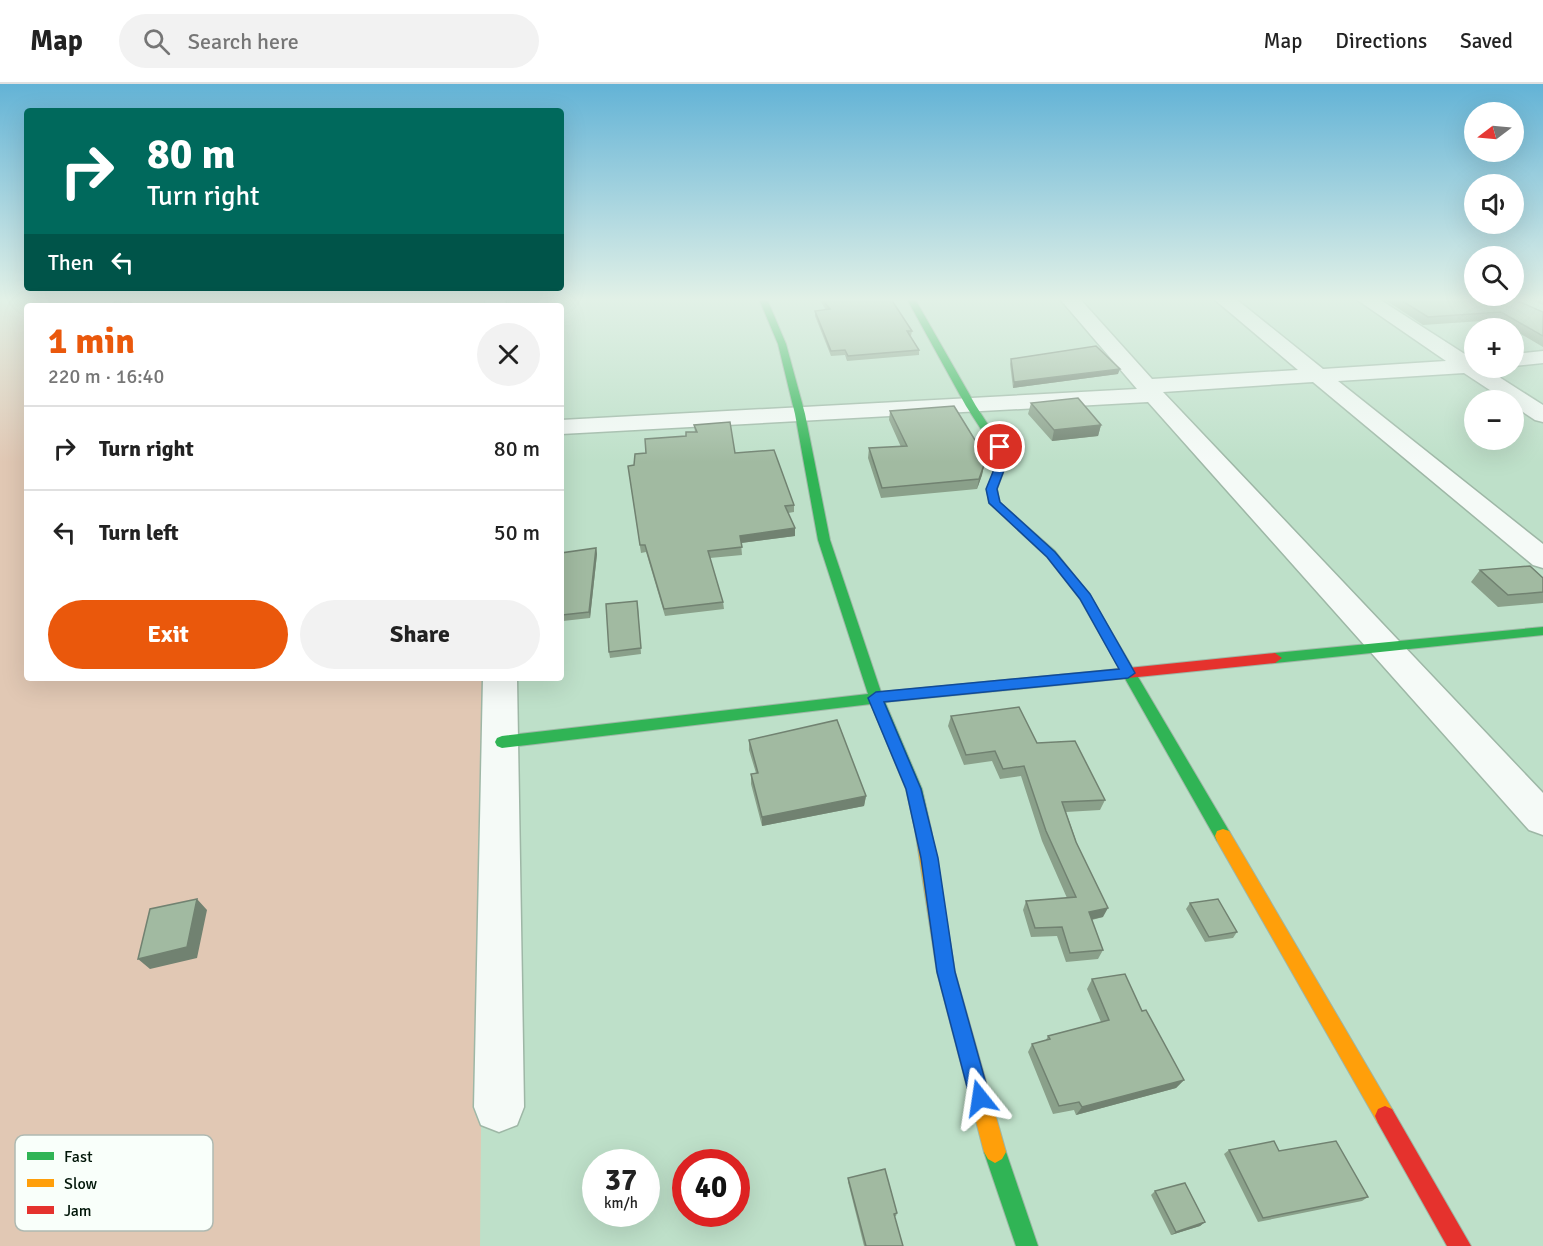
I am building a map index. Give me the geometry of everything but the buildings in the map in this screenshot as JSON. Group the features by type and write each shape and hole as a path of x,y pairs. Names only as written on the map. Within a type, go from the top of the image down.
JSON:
{"street":[{"path":"784,353 800,414 824,540 876,698 914,789 929,858 946,972 998,1161 1027,1246"},
{"path":"941,353 971,406 1000,447 1004,457 992,489 994,503 1051,554 1085,597 1460,1246"},
{"path":"1117,353 1543,819"},
{"path":"1289,353 1543,559"},
{"path":"1524,360 1543,357"},
{"path":"1524,362 1543,362"},
{"path":"564,426 971,406 1315,375 1464,366"},
{"path":"1489,378 1543,415"},
{"path":"502,742 876,698 1543,631"},
{"path":"500,681 502,742 500,1107"}],"shaded area":[{"path":"0,353 24,353 24,681 485,681 480,1246 0,1246"}],"traffic: fast":[{"path":"784,353 800,414 824,540 876,698 914,789 923,829"},
{"path":"941,353 971,406 1004,457 992,489 994,503 1051,554 1085,597 1223,836"},
{"path":"1275,658 1543,631"},
{"path":"502,742 876,698 1089,677"},
{"path":"995,1152 1027,1246"}],"traffic: slow":[{"path":"923,829 946,972 995,1152"},
{"path":"1223,836 1385,1116"}],"traffic: jam":[{"path":"1089,677 1275,658"},
{"path":"1385,1116 1460,1246"}],"route":[{"path":"980,1098 946,972 929,858 914,789 876,698 1128,673 1085,597 1051,554 994,503 992,489 1004,457 1000,447"}]}
